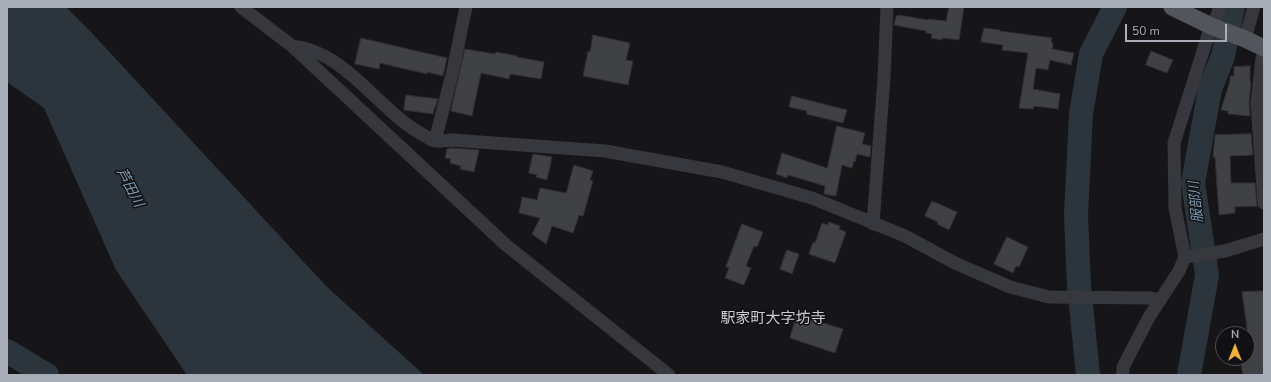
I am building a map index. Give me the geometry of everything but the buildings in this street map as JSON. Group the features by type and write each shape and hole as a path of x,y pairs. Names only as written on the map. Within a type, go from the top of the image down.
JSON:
{"main road":[{"path":"1172,7 1264,48"}],"street":[{"path":"242,7 292,46 506,245 669,375"},
{"path":"435,141 453,70 466,7"},
{"path":"873,224 884,78 887,7"},
{"path":"1124,375 1123,367 1149,317 1187,257 1175,208 1174,143 1215,27 1219,7"},
{"path":"1243,38 1254,7"},
{"path":"292,46 305,47 319,52 340,65 406,125 435,141 452,140 605,151 722,172 812,198 905,236 955,263 1010,287 1049,297 1149,298 1160,300"},
{"path":"1264,55 1262,58 1257,103 1264,204"},
{"path":"1187,257 1225,251 1264,239"}],"water":[{"name":"芦田川","path":"7,7 66,7 326,286 424,375 187,375 116,270 44,108 7,82"}],"waterway":[{"path":"1088,375 1079,286 1076,215 1081,114 1091,54 1115,7"},
{"name":"服部川","path":"1189,375 1207,275 1193,183 1210,89 1223,56 1233,7"},
{"path":"7,351 47,375"}],"district":[{"name":"駅家町大字坊寺","path":"773,319"}]}
